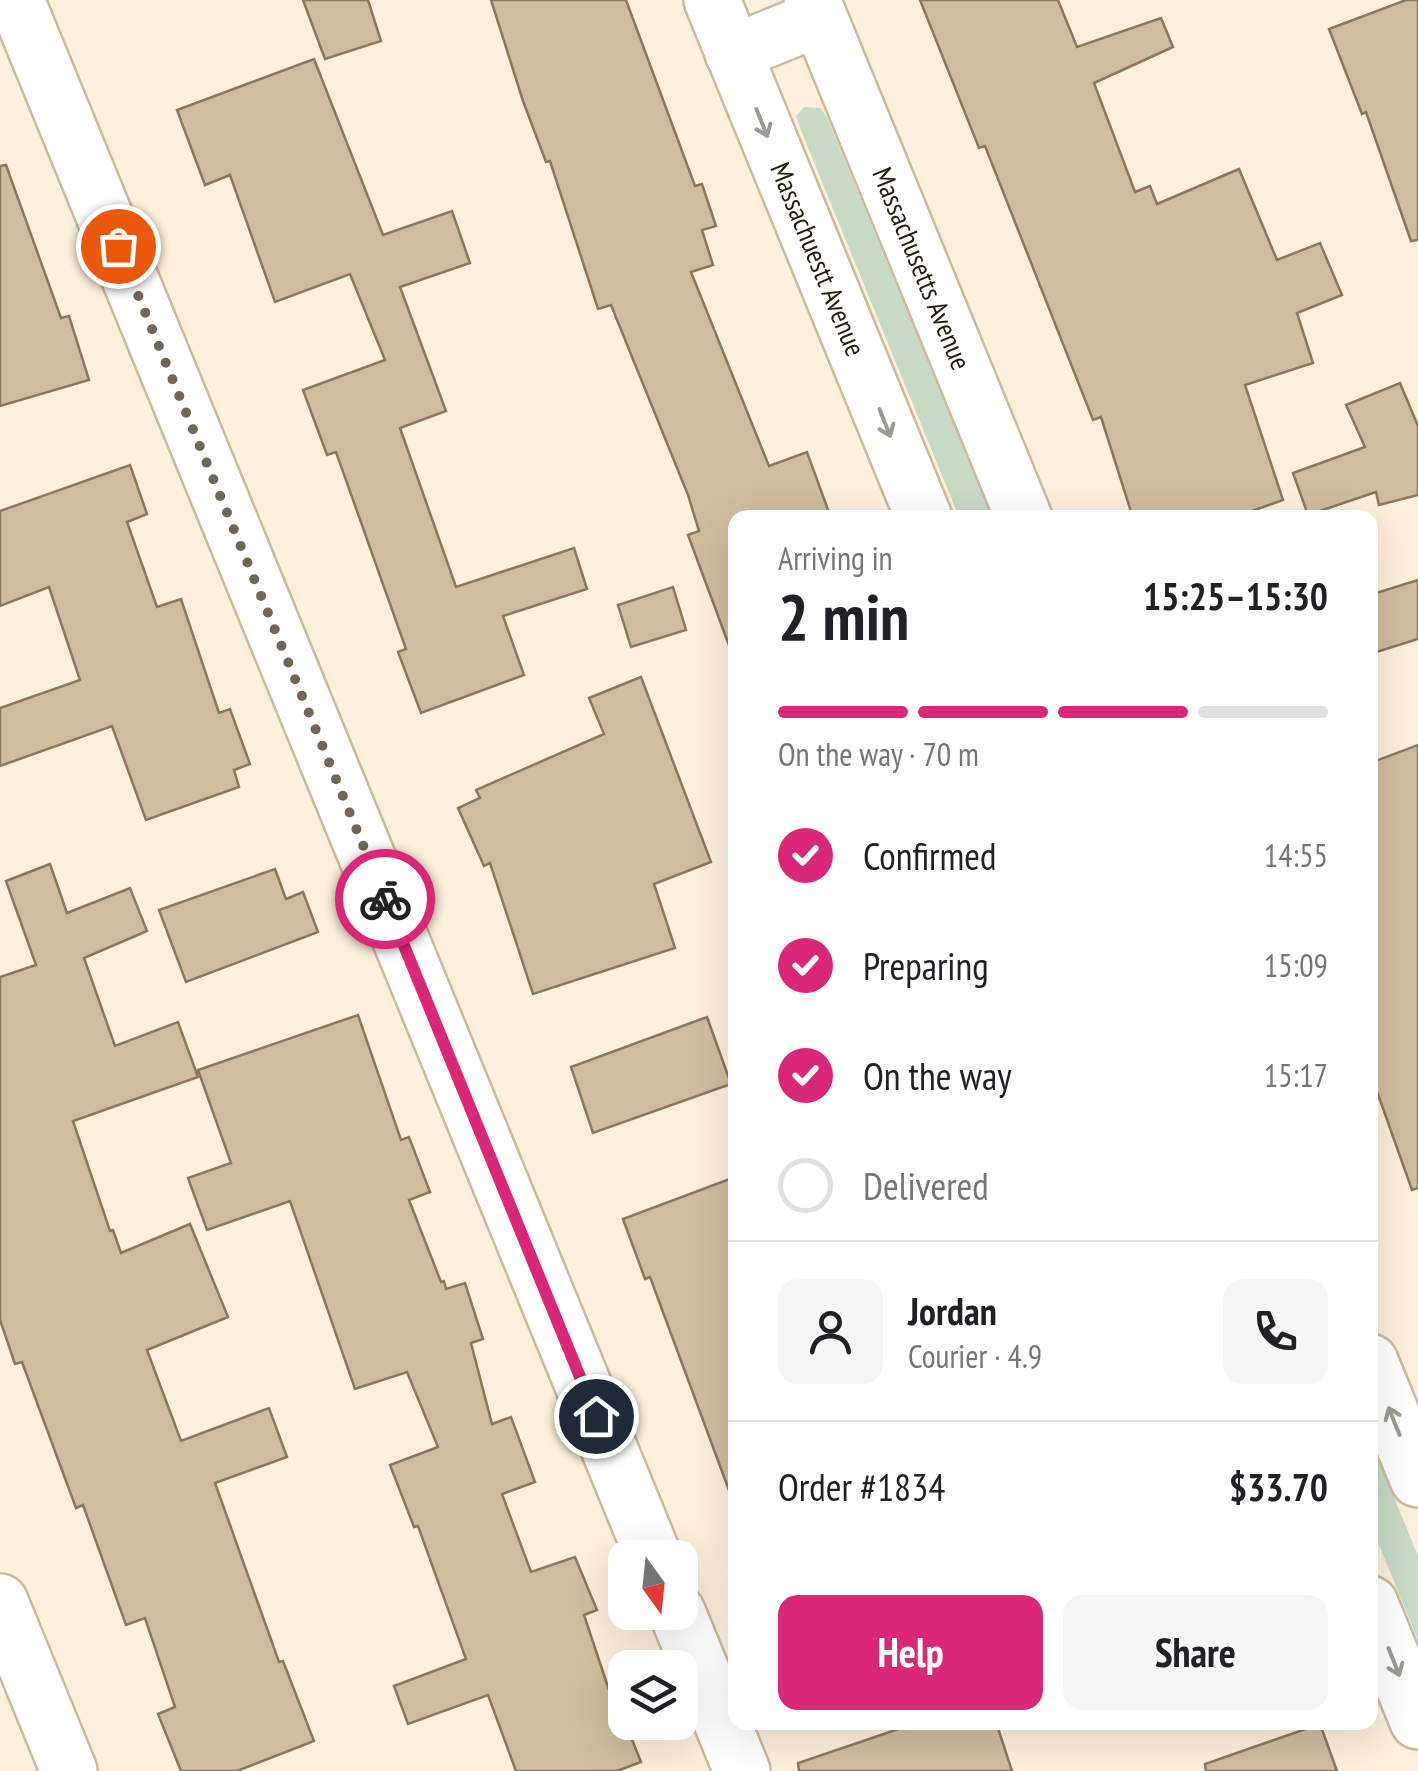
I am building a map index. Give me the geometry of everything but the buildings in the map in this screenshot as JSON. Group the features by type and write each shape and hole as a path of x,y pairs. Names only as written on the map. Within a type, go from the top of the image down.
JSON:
{"street":[{"path":"16,0 647,1540"},
{"name":"Massachuestt Avenue","path":"712,0 921,510"},
{"name":"Massachusetts Avenue","path":"733,52 816,9 1021,510"},
{"path":"1378,1382 1418,1480"},
{"path":"0,1602 13,1672 69,1771"},
{"path":"1378,1623 1418,1720"},
{"path":"683,1630 742,1771"}],"green space":[{"path":"804,107 820,108 827,117 989,510 956,510 796,116"},
{"path":"1378,1458 1418,1556 1418,1640 1378,1542"}],"way so far":[{"path":"118,246 385,899"}],"route":[{"path":"385,899 596,1416"}]}
